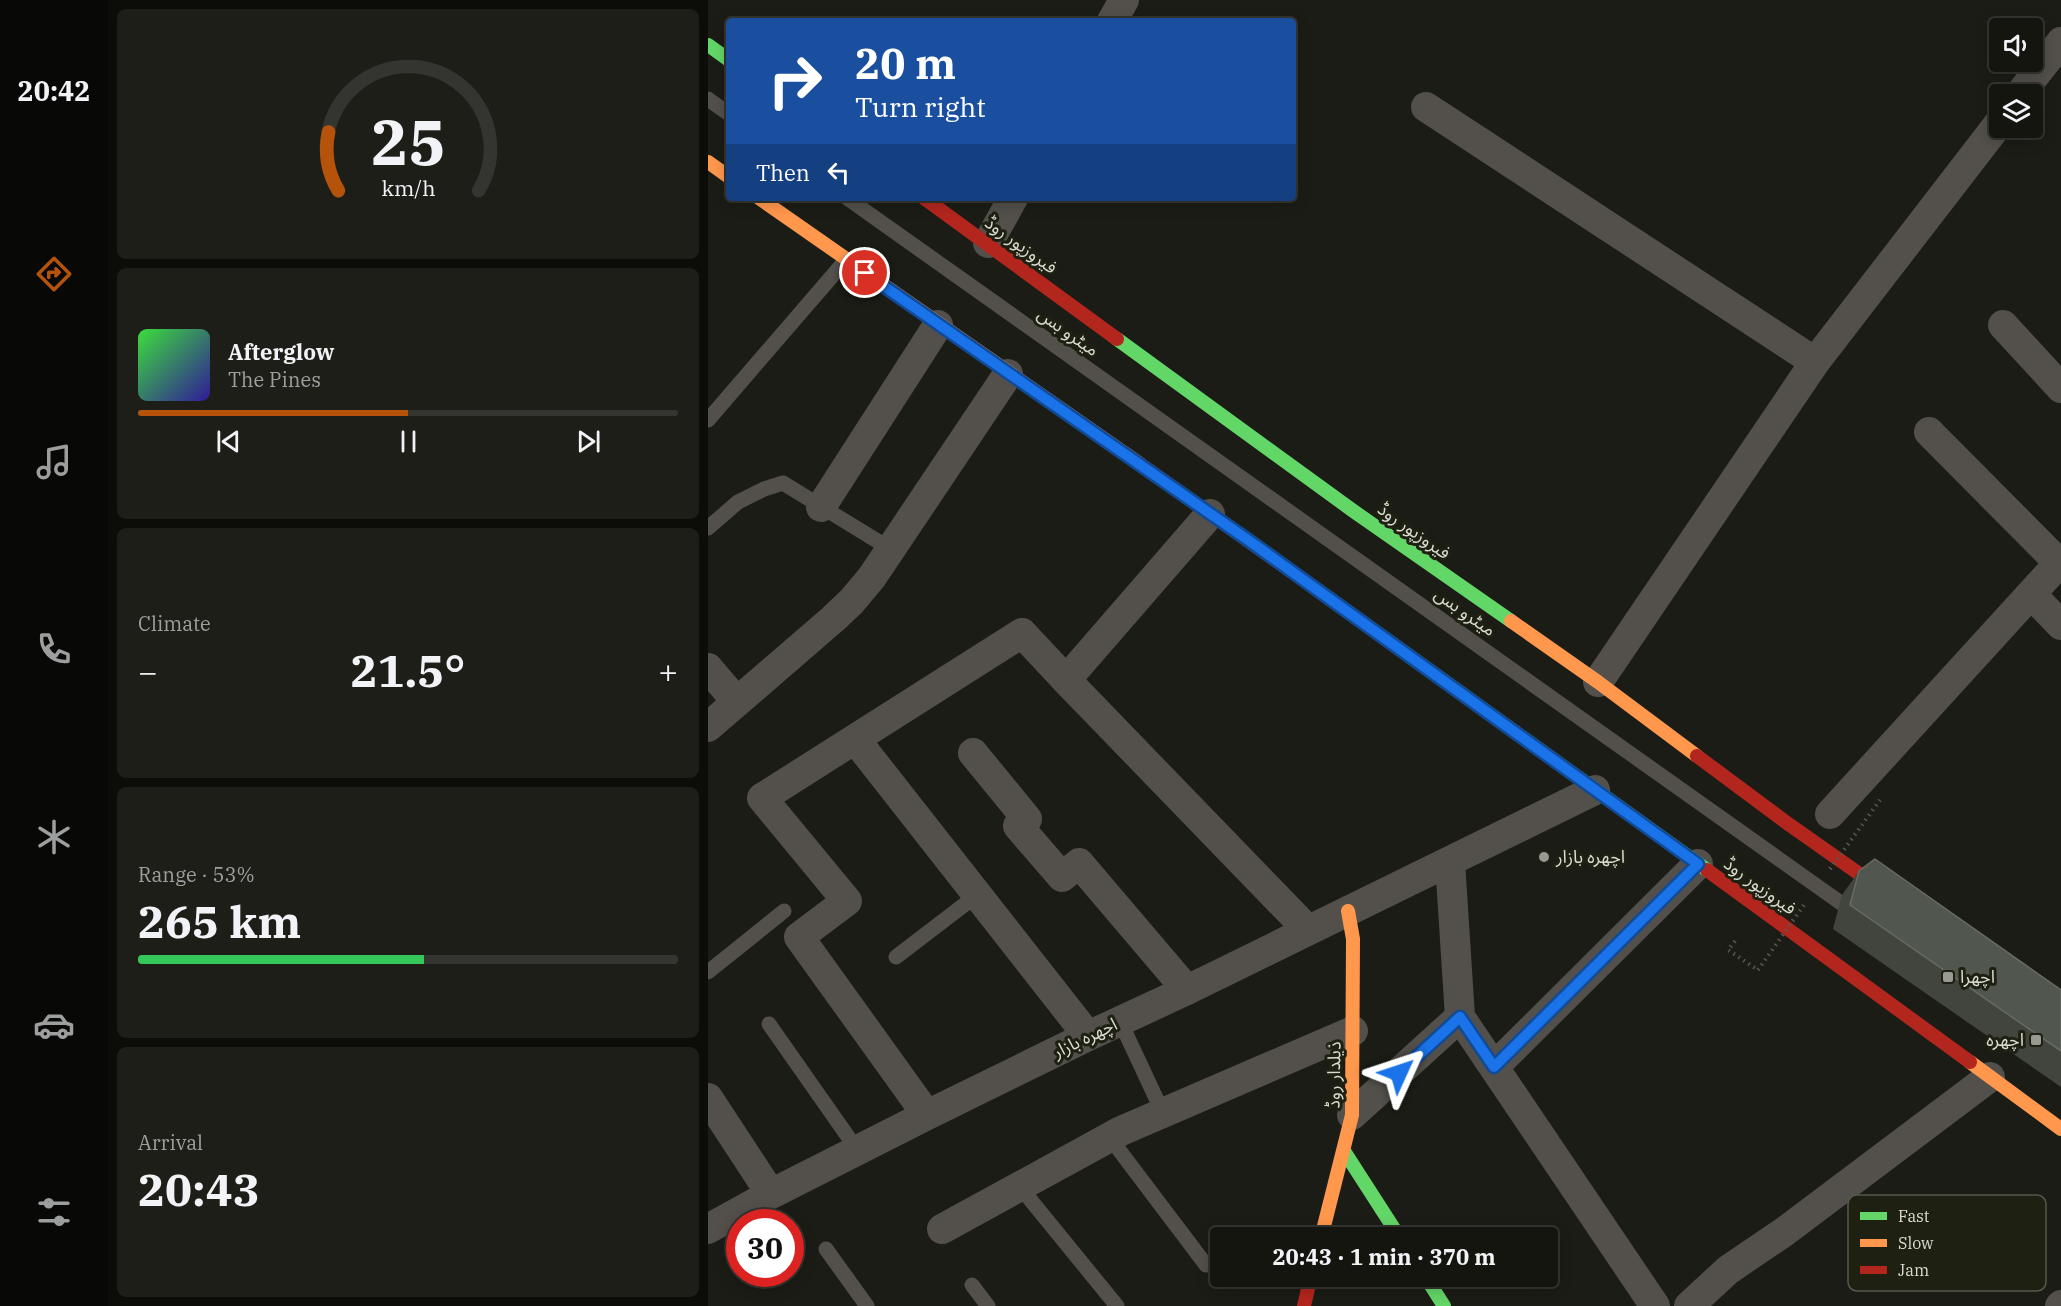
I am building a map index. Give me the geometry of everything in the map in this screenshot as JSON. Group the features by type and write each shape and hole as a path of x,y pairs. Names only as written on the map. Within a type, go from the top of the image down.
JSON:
{"main road":[{"path":"708,45 726,58"},
{"path":"708,162 726,175"},
{"name":"فیروزپور روڈ","path":"763,201 1210,514 1698,864 2061,1129"},
{"name":"فیروزپور روڈ","path":"928,201 1352,510 1598,682 1787,823 1905,906"},
{"name":"ذیلدار روڈ","path":"1324,1227 1352,1115 1353,939 1348,910"},
{"path":"1344,1151 1393,1227"},
{"path":"1304,1306 1308,1287"},
{"path":"1432,1287 1444,1306"}],"street":[{"path":"1114,18 1124,0"},
{"path":"2028,84 2061,42"},
{"path":"1426,106 1815,362"},
{"path":"1598,682 1815,362 1989,136"},
{"path":"988,243 1011,201"},
{"path":"821,507 939,325"},
{"path":"2003,325 2061,388"},
{"path":"708,727 852,601 892,550 1008,374"},
{"path":"1830,814 2060,562 1929,432"},
{"path":"1066,680 1210,514"},
{"path":"2031,594 2061,625"},
{"path":"927,1115 799,937 847,901 762,798 1022,633 1308,930"},
{"path":"708,668 737,702"},
{"path":"855,739 1088,1036"},
{"path":"974,753 1027,819 1018,826 1062,877 1079,863 1187,990"},
{"name":"اچھرہ بازار","path":"708,1229 771,1194 927,1115 1595,790"},
{"path":"1449,862 1460,1017 1655,1306"},
{"path":"1494,1067 1698,864"},
{"path":"1352,1115 1460,1017"},
{"path":"942,1229 1110,1138 1353,1031"},
{"path":"1689,1306 1728,1270 1784,1232 1990,1077"},
{"path":"708,1098 771,1194"}],"lane":[{"path":"708,99 726,112"},
{"name":"میٹرو بس","path":"851,201 1870,923"},
{"path":"708,420 846,260"},
{"path":"708,528 738,502 764,489 783,483 892,550"},
{"path":"896,957 977,895"},
{"path":"708,972 784,912"},
{"path":"1120,1021 1163,1113"},
{"path":"769,1024 858,1150"},
{"path":"1110,1138 1206,1265"},
{"path":"1020,1186 1117,1306"},
{"path":"826,1249 867,1306"},
{"path":"972,1285 988,1306"}],"path":[{"path":"1735,940 1728,950 1758,970"}],"building":[{"path":"1875,859 2061,990 2061,1051 1850,905 1859,871"}],"traffic: fast":[{"path":"708,45 726,58"},
{"path":"1117,339 1352,510 1511,621"},
{"path":"1319,591 1707,870"},
{"path":"1344,1151 1393,1227"},
{"path":"1432,1287 1444,1306"}],"traffic: slow":[{"path":"708,162 726,175"},
{"path":"763,201 1140,464"},
{"path":"1511,621 1697,756"},
{"path":"1324,1227 1352,1115 1353,939 1348,911"},
{"path":"1970,1062 2061,1129"}],"traffic: jam":[{"path":"928,201 1117,339"},
{"path":"1140,464 1319,591"},
{"path":"1697,756 1895,899"},
{"path":"1707,870 1970,1062"},
{"path":"1304,1306 1308,1287"}],"place":[{"name":"اچھرہ بازار","path":"1544,857"},
{"name":"اچھرا","path":"1948,977"},
{"name":"اچھرہ","path":"2036,1040"}],"route":[{"path":"865,273 1248,540 1698,864 1494,1067 1460,1017 1399,1073"}]}
